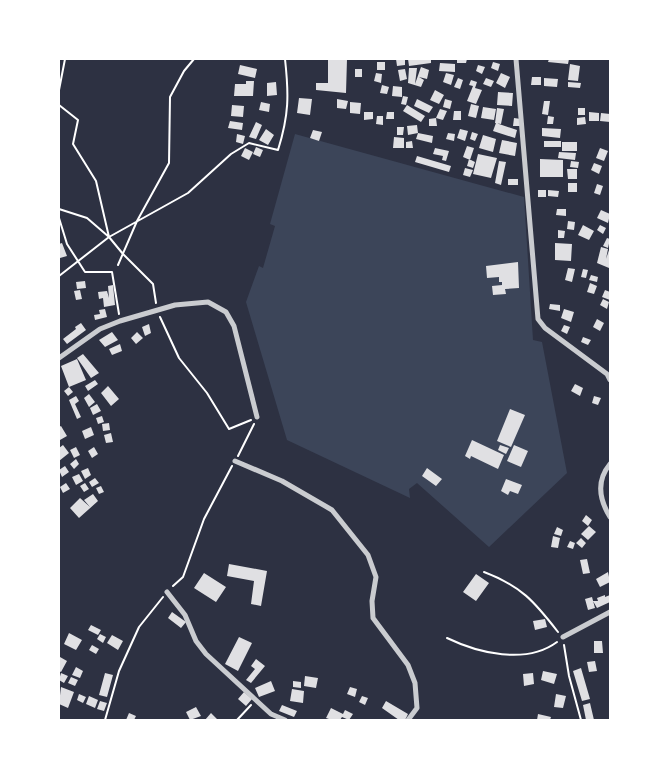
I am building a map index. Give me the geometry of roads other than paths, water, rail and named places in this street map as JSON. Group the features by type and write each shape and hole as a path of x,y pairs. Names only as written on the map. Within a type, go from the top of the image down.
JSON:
{"street":[{"path":"516,59 538,319 546,328 607,374 610,380"},
{"path":"59,358 75,344 100,329 120,321 188,302 208,302 226,312 234,326 258,418"},
{"path":"235,460 282,481 332,510 368,555 376,576 372,601 373,618 408,665 415,683 416,708 408,720"},
{"path":"610,464 601,480 600,491 610,517"},
{"path":"167,592 185,615 196,641 206,654 271,714 285,720"},
{"path":"563,637 610,612"}]}
